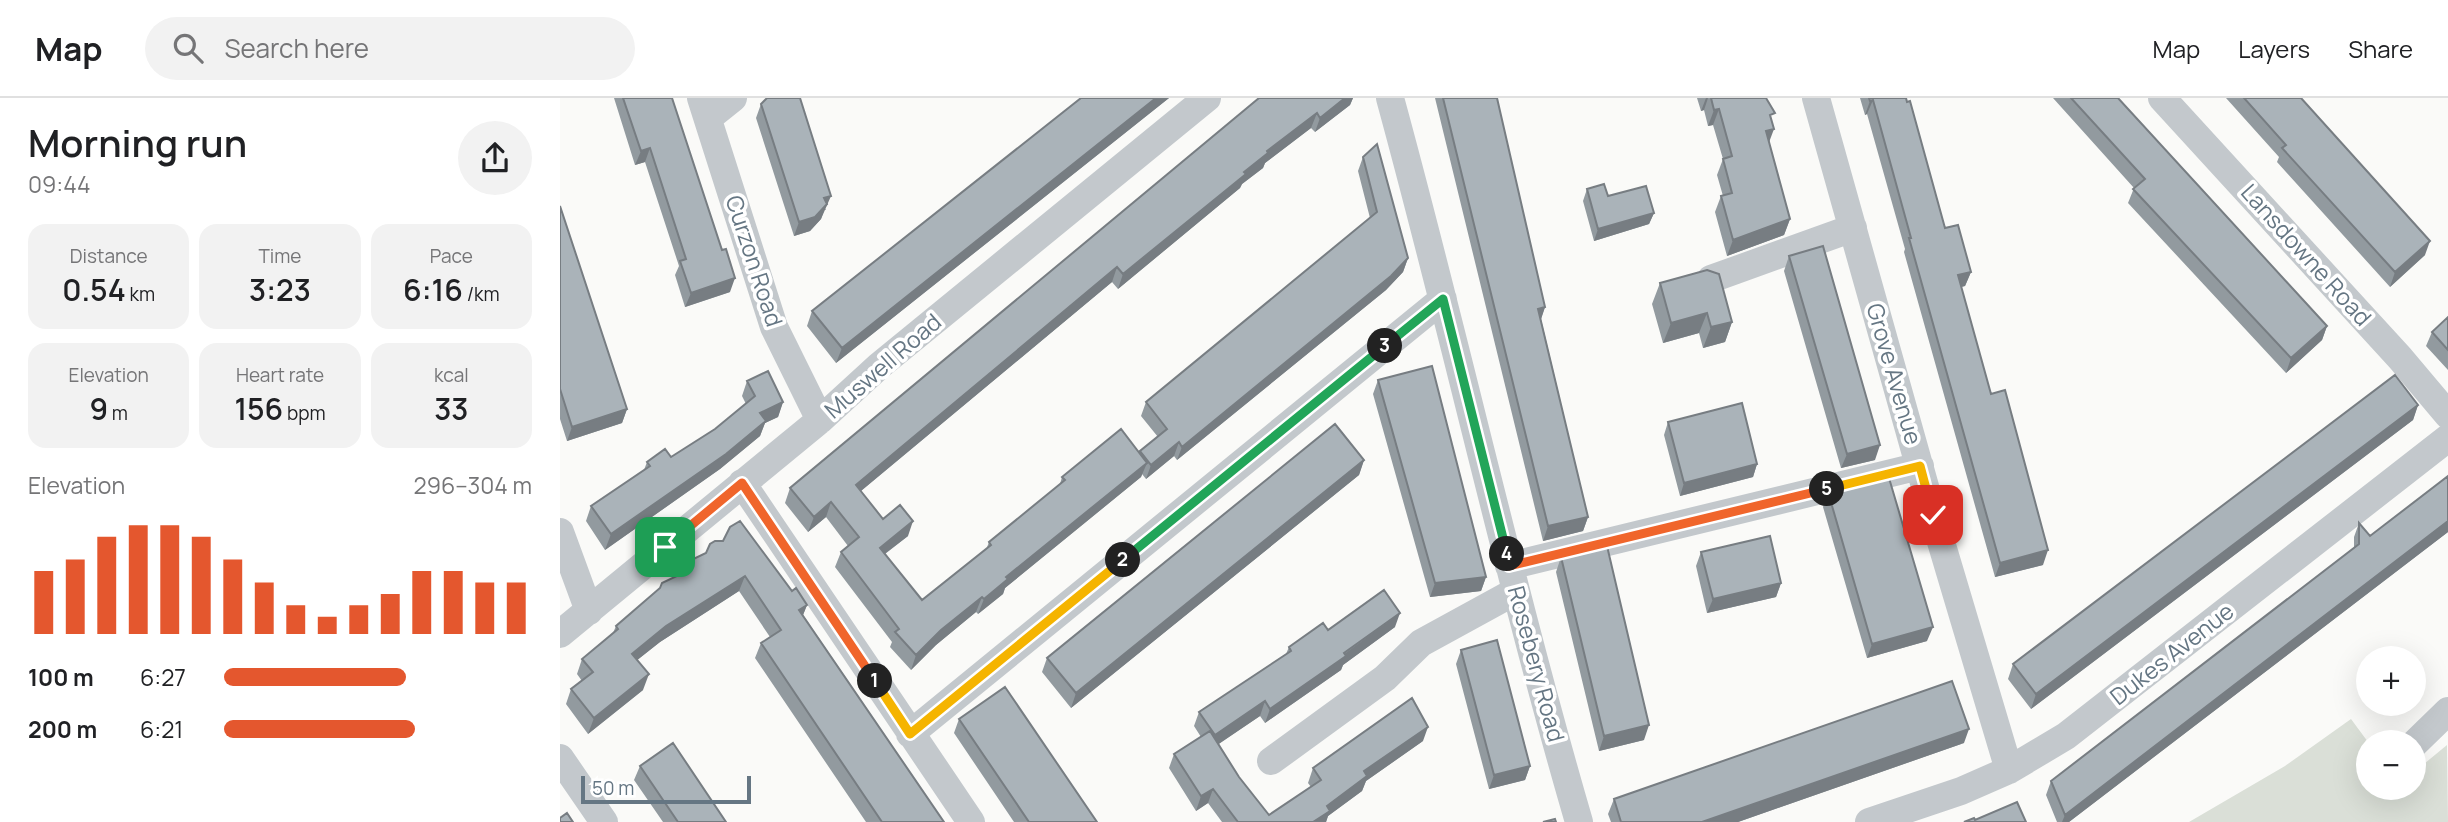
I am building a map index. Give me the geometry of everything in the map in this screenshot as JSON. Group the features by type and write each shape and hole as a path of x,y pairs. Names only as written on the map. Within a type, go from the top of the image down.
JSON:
{"street":[{"path":"704,108 733,98"},
{"name":"Muswell Road","path":"560,634 1207,98"},
{"name":"Rosebery Road","path":"1390,98 1512,578 1579,822"},
{"name":"Grove Avenue","path":"1816,98 2009,771"},
{"name":"Lansdowne Road","path":"2162,98 2400,358 2448,415"},
{"name":"Curzon Road","path":"704,108 774,327 820,420"},
{"path":"1711,279 1853,228"},
{"path":"910,734 1443,299"},
{"name":"Dukes Avenue","path":"1869,822 1961,791 2009,771 2066,736 2448,438"},
{"path":"1271,761 1384,678 1421,643 1512,578 1920,466"},
{"path":"742,483 971,822"},
{"path":"560,532 589,611"},
{"path":"2426,732 2448,711"},
{"path":"560,758 604,822"}],"shaded area":[{"path":"2351,719 2359,730 2356,730 2356,800 2426,800 2426,762 2447,745 2448,822 2189,822 2285,766"}],"building":[{"path":"623,98 672,98 722,250 726,249 735,278 691,293 680,261 686,259 650,148 641,151"},
{"path":"767,98 800,98 831,196 824,198 827,204 815,217 799,222 761,104"},
{"path":"1081,98 1156,98 842,348 812,311"},
{"path":"1259,98 1345,98 1320,118 1317,113 1267,151 1268,153 1244,172 1246,174 1123,274 1117,267 856,485 883,519 900,505 913,521 880,548 922,600 991,545 989,542 1065,480 1062,477 1121,429 1147,463 1006,577 1008,579 984,599 982,597 941,630 916,655 895,632 899,629 841,552 859,537 831,502 814,517 790,488"},
{"path":"1443,98 1497,98 1545,307 1538,309 1588,517 1548,526"},
{"path":"1711,98 1766,98 1775,113 1770,115 1774,129 1766,131 1790,219 1733,240 1721,196 1732,193 1723,159 1732,156 1719,109 1714,110"},
{"path":"1869,98 1906,98 1907,102 1910,101 1945,228 1958,225 1971,272 1958,275 1991,394 2005,390 2048,550 2000,563 1873,100 1870,101"},
{"path":"2071,98 2118,98 2327,326 2291,358 2133,189 2145,179"},
{"path":"2244,98 2301,98 2430,241 2395,272 2282,148 2286,145"},
{"path":"1377,144 1408,258 1391,276 1182,447 1179,442 1151,465 1140,451 1167,429 1146,402 1377,212 1363,157"},
{"path":"1604,184 1608,196 1646,186 1654,213 1598,229 1587,189"},
{"path":"560,206 627,409 572,427 560,389"},
{"path":"1823,246 1880,445 1847,454 1789,256"},
{"path":"1707,270 1719,274 1732,322 1711,327 1707,313 1671,323 1660,283"},
{"path":"2448,317 2448,350 2432,332"},
{"path":"1432,366 1486,577 1435,583 1378,380"},
{"path":"768,371 783,402 760,413 766,421 726,454 611,534 591,506 650,466 647,462 665,449 671,457 715,429 755,396 747,381"},
{"path":"2395,375 2418,405 2036,694 2013,664"},
{"path":"1742,403 1757,464 1684,483 1668,422"},
{"path":"1335,424 1364,460 1076,693 1047,658"},
{"path":"2448,476 2448,521 2065,815 2051,781 2359,544 2359,523 2370,536"},
{"path":"1889,478 1933,627 1872,644 1828,492"},
{"path":"740,521 792,591 796,588 807,605 799,610 944,822 882,822 761,643 781,630 745,576 666,626 632,654 649,674 594,718 571,689 593,672 582,659 618,629 616,626 660,588 662,583 679,575 687,562 706,553 710,544 723,541 730,527"},
{"path":"1770,536 1781,583 1713,599 1701,552"},
{"path":"1607,546 1649,725 1604,736 1561,557"},
{"path":"1384,590 1400,613 1344,653 1346,656 1270,709 1265,701 1215,735 1199,712 1291,651 1289,647 1323,623 1328,630"},
{"path":"1497,640 1530,766 1494,775 1461,650"},
{"path":"1952,681 1969,729 1702,822 1621,822 1614,799"},
{"path":"1005,687 1097,822 1029,822 959,719"},
{"path":"1412,698 1428,727 1364,771 1367,776 1327,806 1330,811 1313,822 1238,822 1213,789 1201,796 1174,754 1210,731 1239,777 1269,815 1321,780 1313,768"},
{"path":"673,743 726,822 678,822 640,766"},
{"path":"2017,802 2026,822 1964,822 1974,818 1975,820"},
{"path":"567,813 573,822 560,822 560,818"}],"route":[{"path":"665,547 742,483 910,734 1443,299 1509,566 1920,466 1933,515"}]}
